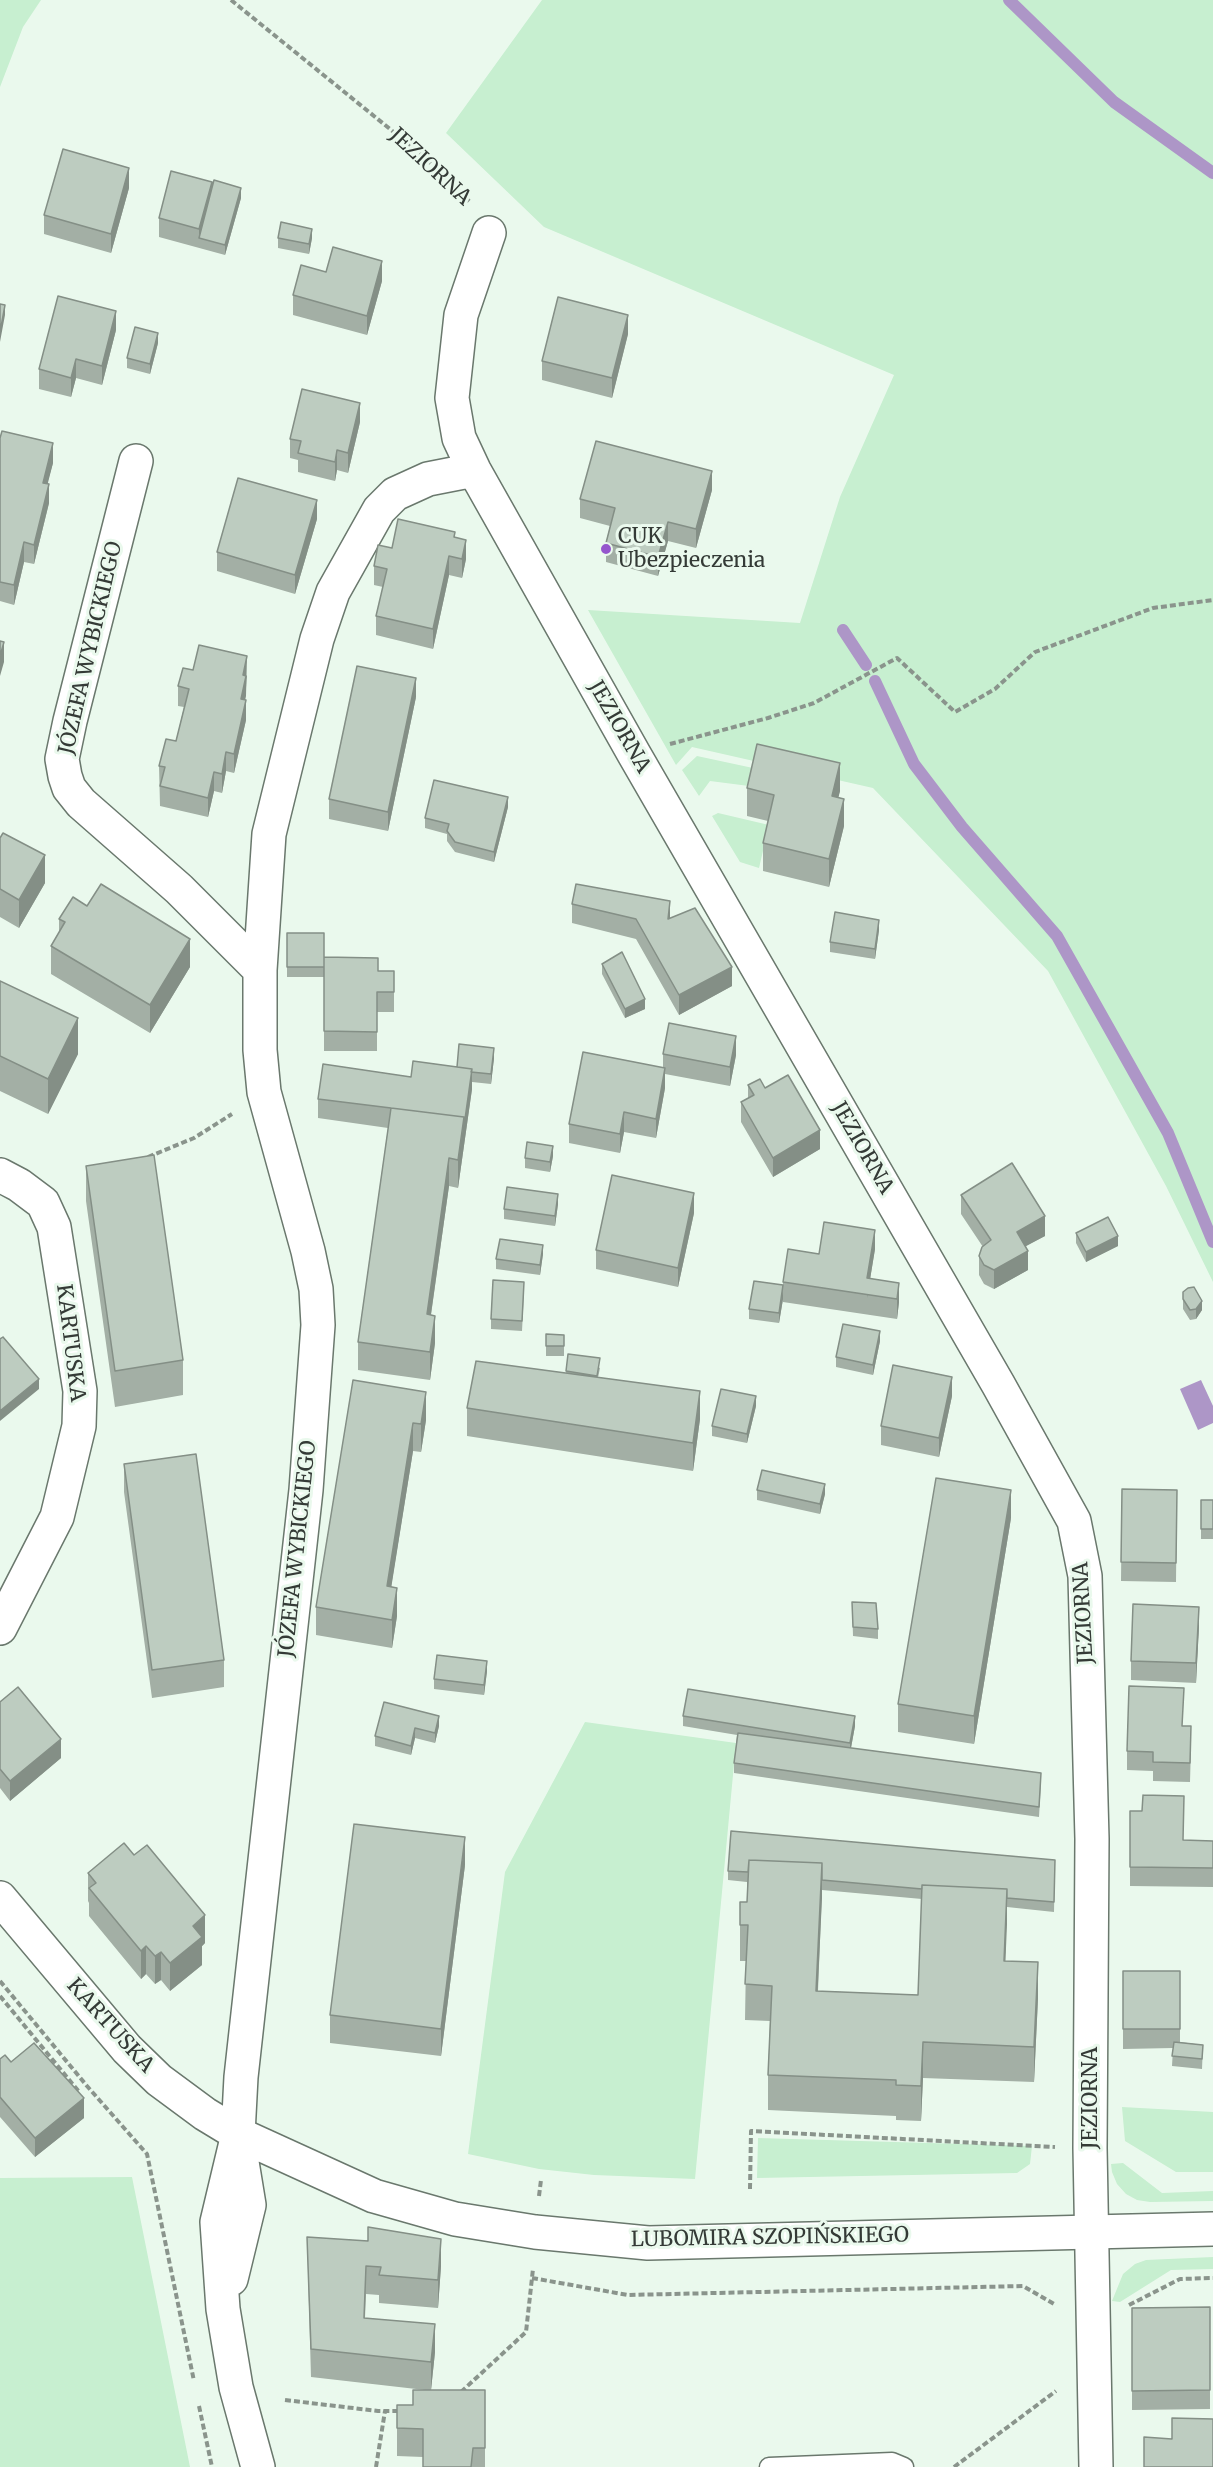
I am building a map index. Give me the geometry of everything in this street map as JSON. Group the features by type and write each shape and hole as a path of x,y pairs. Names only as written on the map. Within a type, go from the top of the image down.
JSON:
{"street":[{"name":"JEZIORNA","path":"489,232 461,315 452,399 459,438 474,470 634,754 999,1384 1074,1521 1085,1576 1092,1839 1092,2231 1096,2467"},
{"name":"JÓZEFA WYBICKIEGO","path":"136,461 70,721 62,759 65,776 69,788 81,803 179,889 260,970"},
{"name":"JÓZEFA WYBICKIEGO","path":"258,2467 236,2387 223,2310 217,2222 238,2134 241,2077 306,1490 318,1325 316,1289 308,1251 264,1092 260,1050 260,970 270,834 275,805 317,639 333,592 379,510 395,494 428,479 474,470"},
{"name":"KARTUSKA","path":"0,1175 19,1185 43,1203 54,1227 80,1391 79,1426 57,1517 0,1628"},
{"name":"KARTUSKA","path":"0,1898 127,2049 159,2080 205,2114 238,2134"},
{"name":"LUBOMIRA SZOPIŃSKIEGO","path":"238,2134 374,2196 455,2219 535,2232 648,2242 1213,2229"}],"lane":[{"path":"769,2467 892,2462 904,2467"}],"path":[{"name":"JEZIORNA","path":"231,0 422,155 472,203 489,232"},
{"path":"634,754 768,718 814,703 897,658 954,712 995,689 1035,651 1153,608 1213,600"},
{"path":"142,1160 194,1138 264,1092"},
{"path":"0,1981 147,2154 195,2386"},
{"path":"0,1996 80,2093"},
{"path":"750,2189 751,2131 1064,2147"},
{"path":"459,2394 526,2332 532,2278 628,2295 1023,2286 1069,2313 1120,2310 1180,2279 1213,2278"},
{"path":"954,2467 1064,2384"},
{"path":"198,2397 212,2467"},
{"path":"285,2400 385,2411 408,2410"},
{"path":"376,2467 385,2411"}],"green space":[{"path":"0,0 41,0 23,27 0,87"},
{"path":"542,0 1213,0 1213,1282 1166,1186 1048,971 873,788 692,747 676,765 588,610 800,623 840,497 894,375 544,227 446,133"},
{"path":"697,756 753,768 749,786 710,781 699,796 682,770"},
{"path":"718,813 769,825 759,868 740,862 712,816"},
{"path":"585,1722 736,1743 695,2179 594,2175 539,2169 468,2154 505,1872"},
{"path":"1122,2107 1213,2112 1213,2172 1176,2172 1125,2141"},
{"path":"758,2138 1032,2146 1030,2164 1017,2173 757,2178"},
{"path":"1123,2163 1162,2193 1213,2191 1213,2201 1150,2202 1137,2200 1126,2194 1117,2184 1112,2172 1111,2164"},
{"path":"132,2177 190,2467 0,2467 0,2178"},
{"path":"1213,2257 1213,2269 1171,2270 1120,2302 1112,2301 1123,2274 1135,2264 1146,2260"}],"shaded area":[{"path":"1201,1380 1213,1406 1213,1423 1198,1430 1180,1389"}],"building":[{"path":"63,149 129,168 111,234 44,215"},
{"path":"171,171 212,182 199,229 159,218"},
{"path":"214,180 241,188 225,245 199,238"},
{"path":"281,222 312,229 309,244 278,238"},
{"path":"333,247 382,261 367,316 293,295 301,265 326,272"},
{"path":"58,296 116,311 102,366 76,359 71,378 39,369"},
{"path":"558,297 628,315 612,378 542,361"},
{"path":"0,304 5,305 0,332"},
{"path":"135,327 158,333 150,364 127,358"},
{"path":"302,389 360,403 348,453 337,450 335,462 298,453 301,441 290,439"},
{"path":"2,431 53,443 43,483 49,484 34,545 24,542 14,585 0,582 0,438"},
{"path":"596,441 712,471 696,529 668,522 658,557 606,543 615,508 580,499"},
{"path":"238,478 317,500 295,575 217,552"},
{"path":"398,519 455,532 454,537 466,540 462,559 449,556 433,629 376,616 387,569 374,566 378,545 392,548"},
{"path":"0,641 4,642 0,656"},
{"path":"199,645 247,656 241,699 246,700 234,754 226,752 222,774 214,772 208,798 160,786 165,767 159,766 166,739 176,741 189,689 178,686 183,668 193,670"},
{"path":"357,666 416,678 388,812 329,799"},
{"path":"757,744 840,763 832,796 844,799 829,859 763,843 774,795 747,788"},
{"path":"434,780 508,797 494,852 455,842 447,831 449,824 425,818"},
{"path":"3,833 45,855 19,900 0,889 0,838"},
{"path":"101,884 190,939 150,1005 51,946 65,922 59,919 73,897 87,906"},
{"path":"576,884 670,901 668,919 695,908 732,967 679,995 636,919 572,904"},
{"path":"835,912 879,920 875,949 830,942"},
{"path":"287,933 324,933 324,967 287,967"},
{"path":"622,952 645,999 625,1009 602,964"},
{"path":"324,957 378,958 378,971 394,971 394,992 377,992 377,1032 324,1031"},
{"path":"0,981 78,1018 48,1079 0,1056"},
{"path":"669,1023 736,1036 730,1067 663,1054"},
{"path":"459,1044 494,1048 491,1074 471,1072 472,1069 457,1067"},
{"path":"583,1052 665,1068 656,1119 624,1112 620,1134 569,1124"},
{"path":"413,1061 472,1069 464,1126 464,1117 318,1099 323,1064 411,1077"},
{"path":"788,1075 820,1130 773,1158 741,1102 754,1095 748,1085 760,1079 765,1088"},
{"path":"391,1108 464,1117 458,1160 449,1158 427,1314 435,1316 430,1352 358,1342"},
{"path":"527,1142 553,1146 550,1162 525,1158"},
{"path":"154,1155 183,1360 115,1371 86,1166"},
{"path":"1012,1163 1045,1216 1017,1232 1028,1251 994,1270 984,1265 979,1256 982,1247 991,1240 961,1195"},
{"path":"612,1175 694,1193 678,1268 596,1250"},
{"path":"507,1187 558,1194 555,1216 504,1209"},
{"path":"1108,1217 1118,1236 1086,1252 1076,1233"},
{"path":"824,1222 875,1230 867,1278 899,1283 897,1299 783,1282 788,1249 819,1254"},
{"path":"500,1239 543,1245 540,1265 496,1259"},
{"path":"493,1280 524,1282 522,1321 491,1319"},
{"path":"754,1281 783,1285 779,1313 749,1309"},
{"path":"1194,1287 1202,1301 1196,1309 1190,1310 1183,1299 1183,1292"},
{"path":"843,1324 880,1331 873,1365 836,1357"},
{"path":"546,1334 564,1335 564,1346 546,1346"},
{"path":"3,1337 39,1379 0,1411 0,1339"},
{"path":"568,1354 600,1358 597,1376 566,1371"},
{"path":"476,1361 700,1391 693,1443 467,1408"},
{"path":"893,1365 952,1377 939,1438 881,1426"},
{"path":"353,1380 426,1392 421,1424 413,1423 387,1586 397,1588 392,1620 316,1607"},
{"path":"721,1389 756,1396 747,1434 712,1426"},
{"path":"196,1454 224,1660 152,1670 124,1464"},
{"path":"762,1470 825,1484 820,1504 757,1490"},
{"path":"936,1478 1011,1490 974,1716 898,1704"},
{"path":"1122,1489 1177,1490 1176,1563 1121,1562"},
{"path":"1201,1500 1213,1500 1213,1529 1201,1529"},
{"path":"852,1602 876,1603 878,1629 853,1627"},
{"path":"1133,1604 1199,1607 1196,1663 1131,1661"},
{"path":"437,1655 487,1661 484,1685 434,1679"},
{"path":"1129,1686 1184,1688 1182,1726 1191,1726 1190,1763 1153,1762 1153,1752 1127,1751"},
{"path":"18,1687 61,1739 10,1781 0,1769 0,1702"},
{"path":"688,1689 855,1716 850,1743 683,1716"},
{"path":"384,1702 439,1716 435,1733 415,1728 411,1746 375,1736"},
{"path":"738,1733 1041,1773 1039,1807 734,1763"},
{"path":"1143,1795 1184,1796 1183,1840 1213,1841 1213,1868 1130,1867 1130,1811 1142,1811"},
{"path":"354,1824 465,1837 441,2029 330,2015"},
{"path":"731,1831 1055,1860 1054,1902 1007,1898 1007,1889 922,1885 922,1889 822,1880 822,1863 749,1860 748,1872 728,1871"},
{"path":"124,1843 134,1855 147,1845 205,1915 193,1926 202,1937 170,1963 161,1952 155,1956 146,1946 141,1951 89,1888 96,1883 88,1873"},
{"path":"749,1860 822,1863 816,1991 918,1995 922,1885 1007,1889 1004,1961 1038,1962 1034,2047 923,2042 921,2086 896,2085 896,2080 768,2075 772,1986 745,1984 748,1925 740,1925 740,1902 747,1902"},
{"path":"1123,1971 1180,1971 1180,2029 1123,2029"},
{"path":"1174,2042 1203,2045 1202,2059 1172,2056"},
{"path":"34,2043 84,2098 35,2138 0,2097 0,2059 5,2055 11,2062"},
{"path":"368,2227 441,2239 438,2280 379,2275 381,2267 366,2266 364,2318 435,2324 431,2362 311,2349 307,2237 368,2241"},
{"path":"1210,2307 1210,2390 1132,2391 1132,2308"},
{"path":"413,2390 485,2390 485,2448 473,2448 471,2467 423,2467 423,2429 397,2428 397,2405 413,2405"},
{"path":"1172,2418 1213,2419 1213,2467 1144,2467 1144,2437 1172,2439"}],"waterway":[{"path":"1009,0 1114,102 1213,173"},
{"path":"843,630 866,665"},
{"path":"875,681 914,764 962,827 1057,936 1168,1133 1213,1242"}],"place":[{"name":"CUK Ubezpieczenia","path":"606,549"}]}
